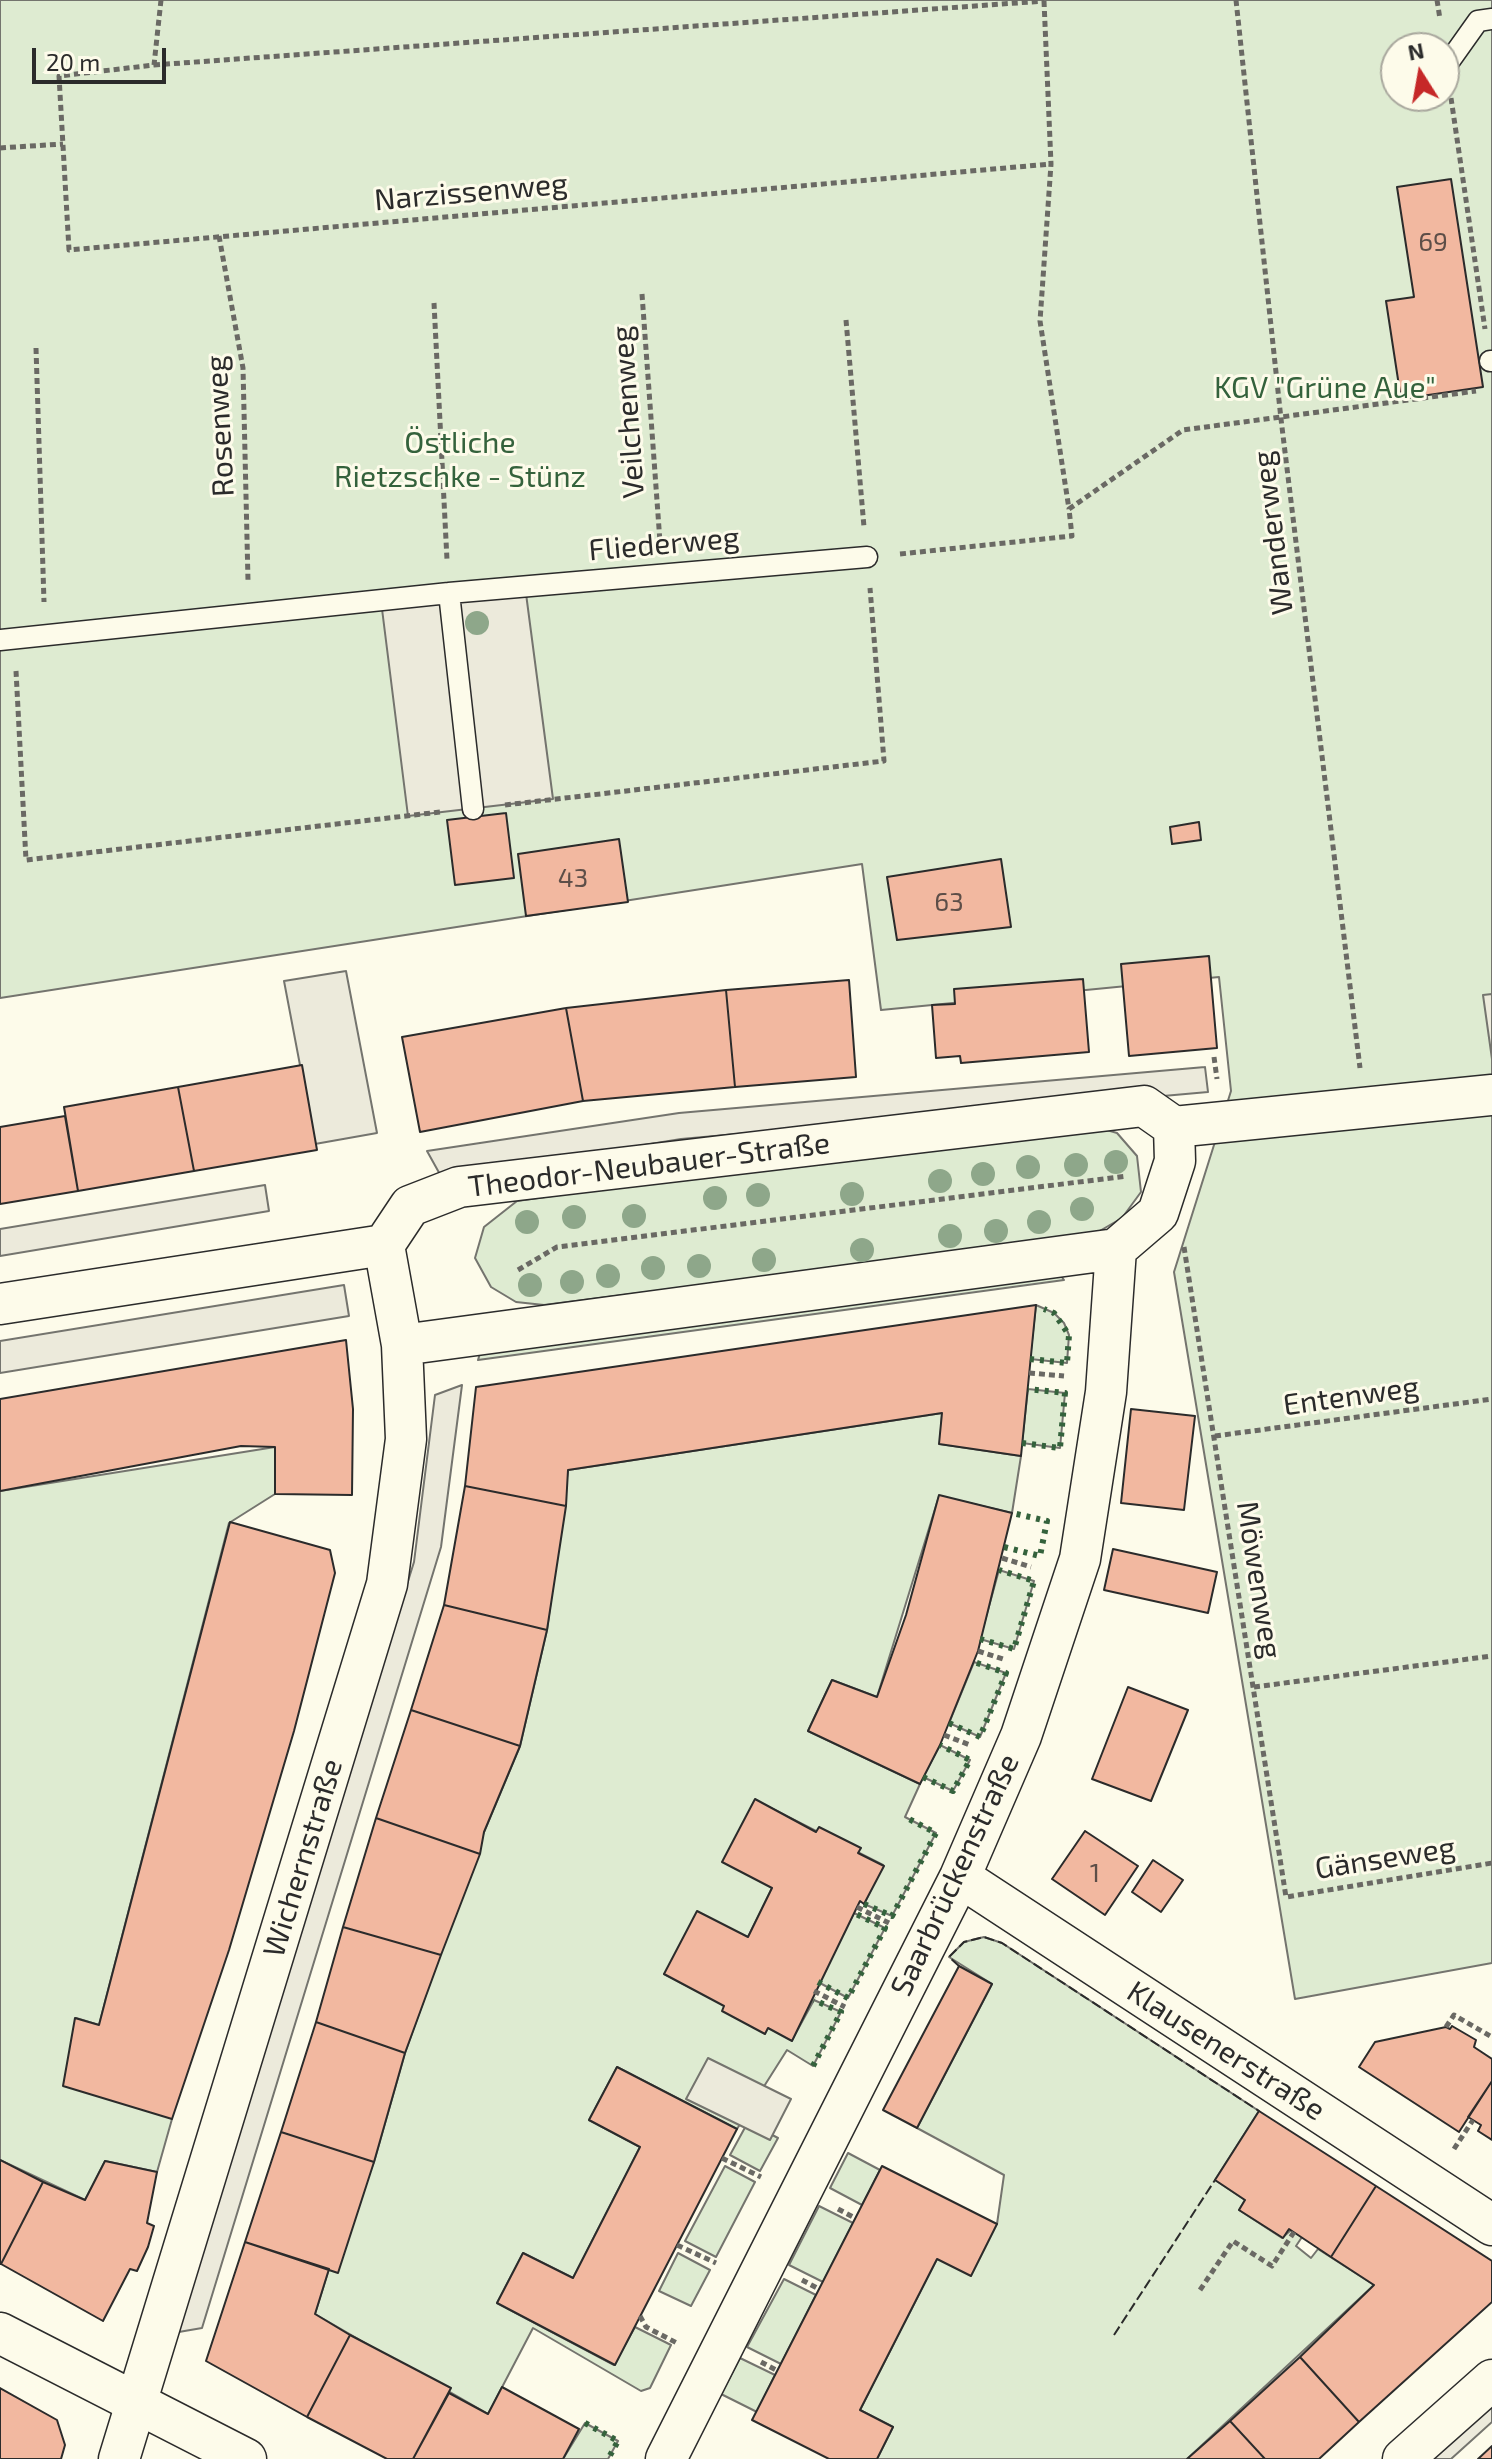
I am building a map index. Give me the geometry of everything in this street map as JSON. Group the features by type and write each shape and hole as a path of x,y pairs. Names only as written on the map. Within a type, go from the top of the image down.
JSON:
{"street":[{"path":"402,1345 1116,1249 1158,1213 1173,1170 1174,1127 1492,1095"},
{"name":"Theodor-Neubauer-Straße","path":"384,1245 410,1206 459,1187 1144,1106 1174,1127"},
{"path":"0,1304 384,1245"},
{"name":"Wichernstraße","path":"119,2459 387,1584 406,1439 402,1345 384,1245"},
{"name":"Saarbrückenstraße","path":"666,2459 960,1877 1021,1736 1080,1559 1106,1392 1116,1249"},
{"name":"Klausenerstraße","path":"960,1877 1492,2225"},
{"path":"0,2333 246,2459"},
{"path":"1403,2459 1492,2380"}],"lane":[{"path":"1460,46 1478,21 1492,19"},
{"name":"Fliederweg","path":"0,640 449,593 867,557"},
{"path":"449,593 473,809"}],"path":[{"path":"161,0 154,65 1044,1 1051,164 1040,321 1072,536 867,557 846,320"},
{"name":"Wanderweg","path":"1236,0 1281,419 1359,1060"},
{"name":"Narzissenweg","path":"154,65 59,76 69,250 1051,164"},
{"path":"1453,112 1491,361"},
{"path":"0,148 63,144"},
{"name":"Rosenweg","path":"219,236 243,368 249,614"},
{"name":"Veilchenweg","path":"642,294 662,575"},
{"path":"434,303 449,593"},
{"path":"36,348 45,635"},
{"path":"1069,509 1183,430 1492,389"},
{"path":"518,1270 557,1247 1173,1170"},
{"name":"Möwenweg","path":"1190,1270 1286,1897"},
{"name":"Entenweg","path":"1215,1436 1492,1399"},
{"path":"1254,1687 1492,1656"},
{"name":"Gänseweg","path":"1286,1897 1492,1863"},
{"path":"1446,2027 1454,2015 1492,2037"},
{"path":"722,2158 761,2177"},
{"path":"1200,2290 1233,2241 1272,2266 1294,2232"}],"green space":[{"name":"Östliche Rietzschke - Stünz","path":"0,0 1492,0 1492,1963 1295,1999 1174,1272 1231,1091 1219,977 881,1010 862,864 0,998"},
{"path":"1090,1125 1117,1133 1137,1156 1141,1192 1122,1218 1091,1236 544,1305 516,1302 491,1287 475,1258 484,1227 517,1201 1043,1126"},
{"path":"1059,1273 1064,1280 478,1360 481,1350"},
{"path":"1036,1305 1054,1313 1064,1323 1069,1335 1067,1363 1030,1359"},
{"path":"1028,1389 1065,1393 1060,1448 1022,1443"},
{"path":"942,1413 940,1444 1021,1456 1012,1513 939,1496 877,1697 832,1680 808,1731 920,1784 905,1817 936,1833 892,1916 864,1904 883,1865 755,1800 772,1888 748,1937 664,1974 792,2040 814,2000 841,2012 813,2066 787,2050 737,2129 617,2067 589,2120 640,2147 573,2278 523,2253 497,2303 614,2365 635,2327 671,2345 650,2388 641,2391 533,2328 488,2414 315,2314 329,2269 374,2162 405,2053 484,1832 520,1746 547,1630 568,1470"},
{"path":"275,1447 275,1494 229,1523 99,2025 76,2018 172,2119 157,2172 105,2161 85,2200 0,2160 0,1491"},
{"path":"999,1570 1034,1581 1014,1649 980,1639"},
{"path":"974,1662 1006,1673 980,1737 949,1723"},
{"path":"940,1745 970,1760 953,1791 923,1777"},
{"path":"854,1913 885,1928 848,1998 818,1982"},
{"path":"984,1937 1002,1943 1259,2111 1215,2180 1245,2200 1239,2210 1282,2238 1291,2230 1302,2237 1296,2246 1311,2258 1318,2249 1374,2285 1187,2459 877,2459 893,2427 860,2410 937,2259 997,2224 1004,2175 917,2128 992,1984 949,1957 964,1942"},
{"path":"748,2122 778,2138 760,2171 730,2155"},
{"path":"848,2153 880,2170 862,2205 830,2188"},
{"path":"725,2166 755,2182 716,2257 685,2241"},
{"path":"819,2206 853,2223 823,2282 789,2265"},
{"path":"678,2253 710,2270 691,2306 659,2291"},
{"path":"784,2279 816,2295 781,2364 747,2347"},
{"path":"740,2358 775,2375 757,2412 721,2394"},
{"path":"585,2423 618,2441 608,2459 563,2459"}],"shaded area":[{"path":"525,586 553,799 408,816 381,601"},
{"path":"346,971 377,1133 315,1144 284,981"},
{"path":"1492,994 1492,1059 1483,995"},
{"path":"1205,1067 1208,1092 681,1139 442,1178 427,1151 679,1113"},
{"path":"265,1185 269,1211 0,1256 0,1229"},
{"path":"344,1285 349,1316 0,1373 0,1341"},
{"path":"462,1385 441,1547 202,2328 173,2333 414,1562 435,1395"},
{"path":"708,2058 791,2099 770,2140 686,2099"},
{"path":"1492,2390 1492,2422 1451,2459 1416,2459"}],"building":[{"path":"1451,179 1483,387 1401,399 1386,301 1414,297 1397,187"},
{"path":"506,813 514,878 455,885 447,820"},
{"path":"1199,822 1201,840 1172,844 1170,827"},
{"path":"619,839 628,902 526,916 518,854"},
{"path":"1001,859 1011,927 897,940 887,877"},
{"path":"1209,956 1217,1048 1129,1056 1121,964"},
{"path":"1083,979 1089,1052 961,1063 960,1056 936,1058 932,1005 955,1004 954,989"},
{"path":"849,980 856,1077 735,1087 726,990"},
{"path":"726,990 735,1087 583,1101 566,1008"},
{"path":"566,1008 583,1101 420,1132 402,1037"},
{"path":"302,1065 317,1150 194,1171 178,1087"},
{"path":"178,1087 194,1171 78,1191 64,1107"},
{"path":"65,1116 78,1191 0,1204 0,1127"},
{"path":"1036,1305 1021,1456 939,1444 942,1413 568,1470 566,1506 465,1486 476,1387"},
{"path":"346,1340 353,1409 352,1495 275,1494 275,1447 241,1446 0,1491 0,1399"},
{"path":"1131,1409 1195,1416 1184,1510 1121,1503"},
{"path":"465,1486 566,1506 547,1630 444,1605"},
{"path":"939,1495 1012,1513 978,1651 940,1745 920,1784 808,1731 832,1680 877,1697 906,1615"},
{"path":"230,1522 330,1550 335,1573 294,1731 229,1950 172,2119 63,2086 75,2018 99,2025"},
{"path":"1113,1549 1217,1572 1208,1613 1104,1590"},
{"path":"444,1605 547,1630 520,1746 411,1710"},
{"path":"1128,1687 1188,1710 1151,1801 1092,1779"},
{"path":"411,1710 520,1746 484,1832 480,1854 376,1818"},
{"path":"755,1799 816,1832 819,1827 861,1848 858,1853 884,1866 864,1904 860,1901 792,2041 768,2028 765,2034 722,2011 724,2006 664,1974 697,1911 748,1937 772,1888 722,1862"},
{"path":"376,1818 480,1854 441,1955 343,1927"},
{"path":"1085,1831 1138,1866 1105,1915 1052,1879"},
{"path":"1153,1860 1183,1880 1161,1912 1132,1892"},
{"path":"343,1927 441,1955 405,2053 316,2022"},
{"path":"959,1966 992,1984 917,2128 883,2110"},
{"path":"316,2022 405,2053 374,2162 281,2132"},
{"path":"1452,2026 1476,2040 1474,2047 1492,2059 1492,2081 1459,2132 1359,2067 1375,2042 1446,2027 1450,2029"},
{"path":"617,2067 737,2129 615,2365 497,2303 523,2253 573,2278 640,2147 589,2120"},
{"path":"1492,2081 1492,2140 1478,2131 1481,2125 1468,2117"},
{"path":"1259,2111 1376,2186 1331,2257 1289,2229 1283,2238 1239,2210 1245,2200 1215,2180"},
{"path":"281,2132 374,2162 338,2273 245,2242"},
{"path":"0,2160 43,2182 1,2264 0,2264"},
{"path":"105,2161 157,2172 147,2223 154,2226 148,2247 137,2271 130,2269 103,2321 1,2264 43,2182 85,2200"},
{"path":"882,2166 997,2224 971,2276 937,2259 860,2410 893,2427 877,2459 829,2459 752,2420"},
{"path":"1376,2186 1492,2261 1492,2302 1359,2422 1300,2357 1374,2285 1331,2257"},
{"path":"245,2242 329,2269 315,2314 350,2335 307,2417 206,2361"},
{"path":"350,2335 451,2388 413,2459 387,2459 307,2417"},
{"path":"1300,2357 1359,2422 1319,2459 1265,2459 1230,2421"},
{"path":"502,2387 579,2429 563,2459 413,2459 449,2393 488,2414"},
{"path":"0,2388 57,2420 65,2445 61,2459 0,2459"},
{"path":"1230,2421 1265,2459 1187,2459"},
{"path":"1492,2446 1492,2459 1478,2459"}],"hedge":[{"path":"1030,1359 1067,1363 1069,1335 1054,1313 1044,1309"},
{"path":"1022,1443 1060,1448 1065,1393 1028,1389"},
{"path":"1004,1547 1040,1556 1047,1521 1012,1513"},
{"path":"980,1639 1014,1649 1034,1581 999,1570"},
{"path":"949,1723 980,1737 1006,1673 974,1662"},
{"path":"923,1777 953,1791 970,1760 940,1745"},
{"path":"864,1904 892,1916 936,1833 905,1817"},
{"path":"818,1982 848,1998 885,1928 854,1913"},
{"path":"813,2066 841,2012 814,2000"},
{"path":"585,2423 618,2441 608,2459"}],"fence":[{"path":"959,1966 949,1957 964,1942 984,1937 1002,1943 1259,2111"},
{"path":"1114,2335 1215,2180"}],"park label":[{"name":"KGV \"Grüne Aue\"","path":"1325,388"}]}
